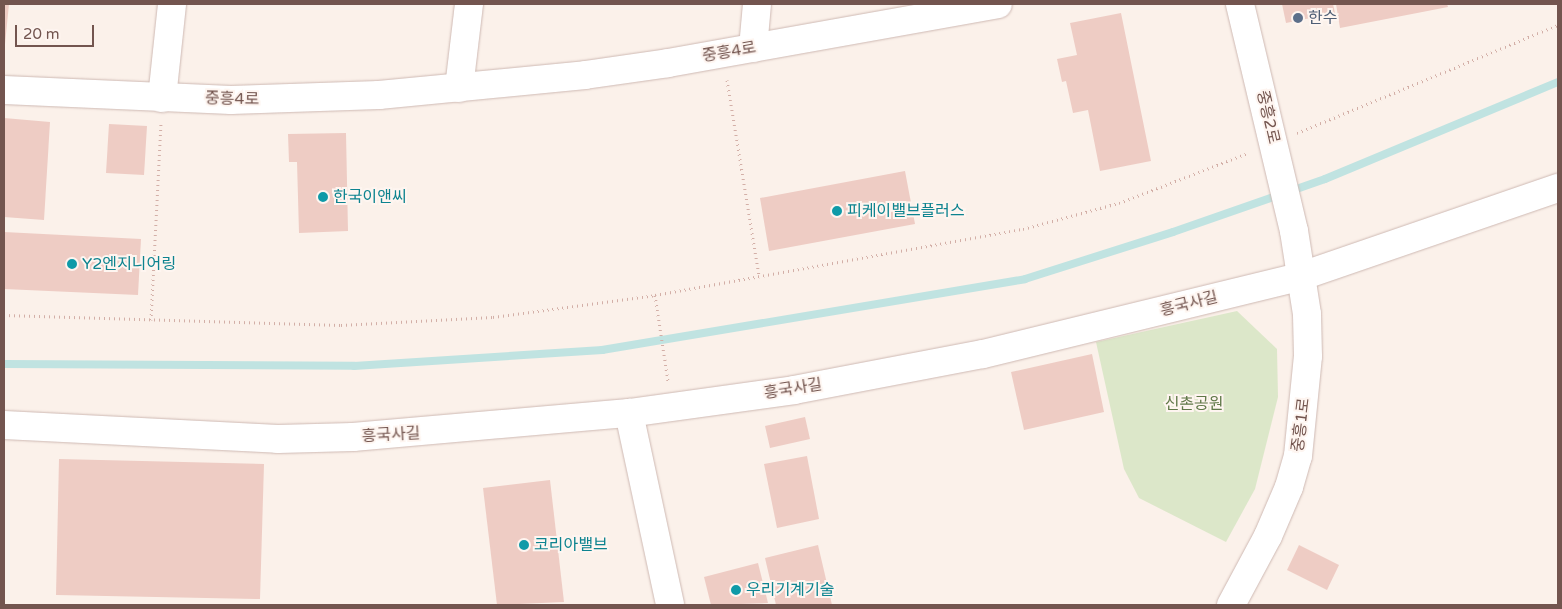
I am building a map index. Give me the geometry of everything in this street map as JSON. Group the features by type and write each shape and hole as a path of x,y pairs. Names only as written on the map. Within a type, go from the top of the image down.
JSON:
{"street":[{"path":"162,98 172,4"},
{"path":"460,88 469,4"},
{"path":"753,48 757,4"},
{"name":"중흥4로","path":"4,90 162,98 302,100 460,88 586,75 753,48 998,4"},
{"name":"중흥2로","path":"1240,4 1294,232"},
{"name":"흥국사길","path":"4,424 278,439 434,432 672,408 794,390 983,354 1302,276 1558,188"},
{"name":"중흥1로","path":"1231,605 1268,536 1298,456 1308,356 1302,276 1294,232"},
{"path":"629,412 670,605"}],"path":[{"path":"4,315 341,325 474,318 655,295 759,276 1069,218 1119,203 1274,143 1558,25"},
{"path":"722,53 759,276"},
{"path":"151,320 162,98"},
{"path":"655,295 672,408"}],"green space":[{"name":"신촌공원","path":"1237,311 1277,349 1278,397 1255,489 1226,542 1139,498 1124,469 1096,342"}],"building":[{"path":"4,4 9,4 5,44 4,44"},
{"name":"한수","path":"1282,4 1333,4 1335,13 1286,23"},
{"path":"1336,4 1447,4 1448,7 1340,28"},
{"path":"1121,13 1151,161 1100,171 1088,110 1073,113 1066,81 1062,82 1057,59 1077,55 1070,23"},
{"path":"4,118 50,122 44,220 4,217"},
{"path":"109,124 147,126 144,175 106,173"},
{"name":"한국이앤씨","path":"346,133 348,231 299,233 297,162 289,162 288,134"},
{"name":"피케이밸브플러스","path":"905,171 915,224 769,251 760,198"},
{"name":"Y2엔지니어링","path":"4,232 141,239 138,295 4,289"},
{"path":"1092,354 1104,412 1024,430 1011,372"},
{"path":"805,417 810,439 770,448 765,426"},
{"path":"807,456 819,519 777,528 764,464"},
{"path":"59,459 264,464 260,599 56,595"},
{"name":"코리아밸브","path":"550,480 564,602 497,605 483,488"},
{"path":"818,545 832,605 776,605 765,558"},
{"path":"1299,545 1339,565 1327,590 1287,570"},
{"name":"우리기계기술","path":"758,563 768,603 711,605 704,577"}],"waterway":[{"path":"4,364 354,366 602,350 1025,279 1173,232 1325,179 1558,82"}],"place":[{"name":"한수","path":"1298,18"},
{"name":"한국이앤씨","path":"323,197"},
{"name":"피케이밸브플러스","path":"837,211"},
{"name":"Y2엔지니어링","path":"72,264"},
{"name":"코리아밸브","path":"524,545"},
{"name":"우리기계기술","path":"736,590"}]}
